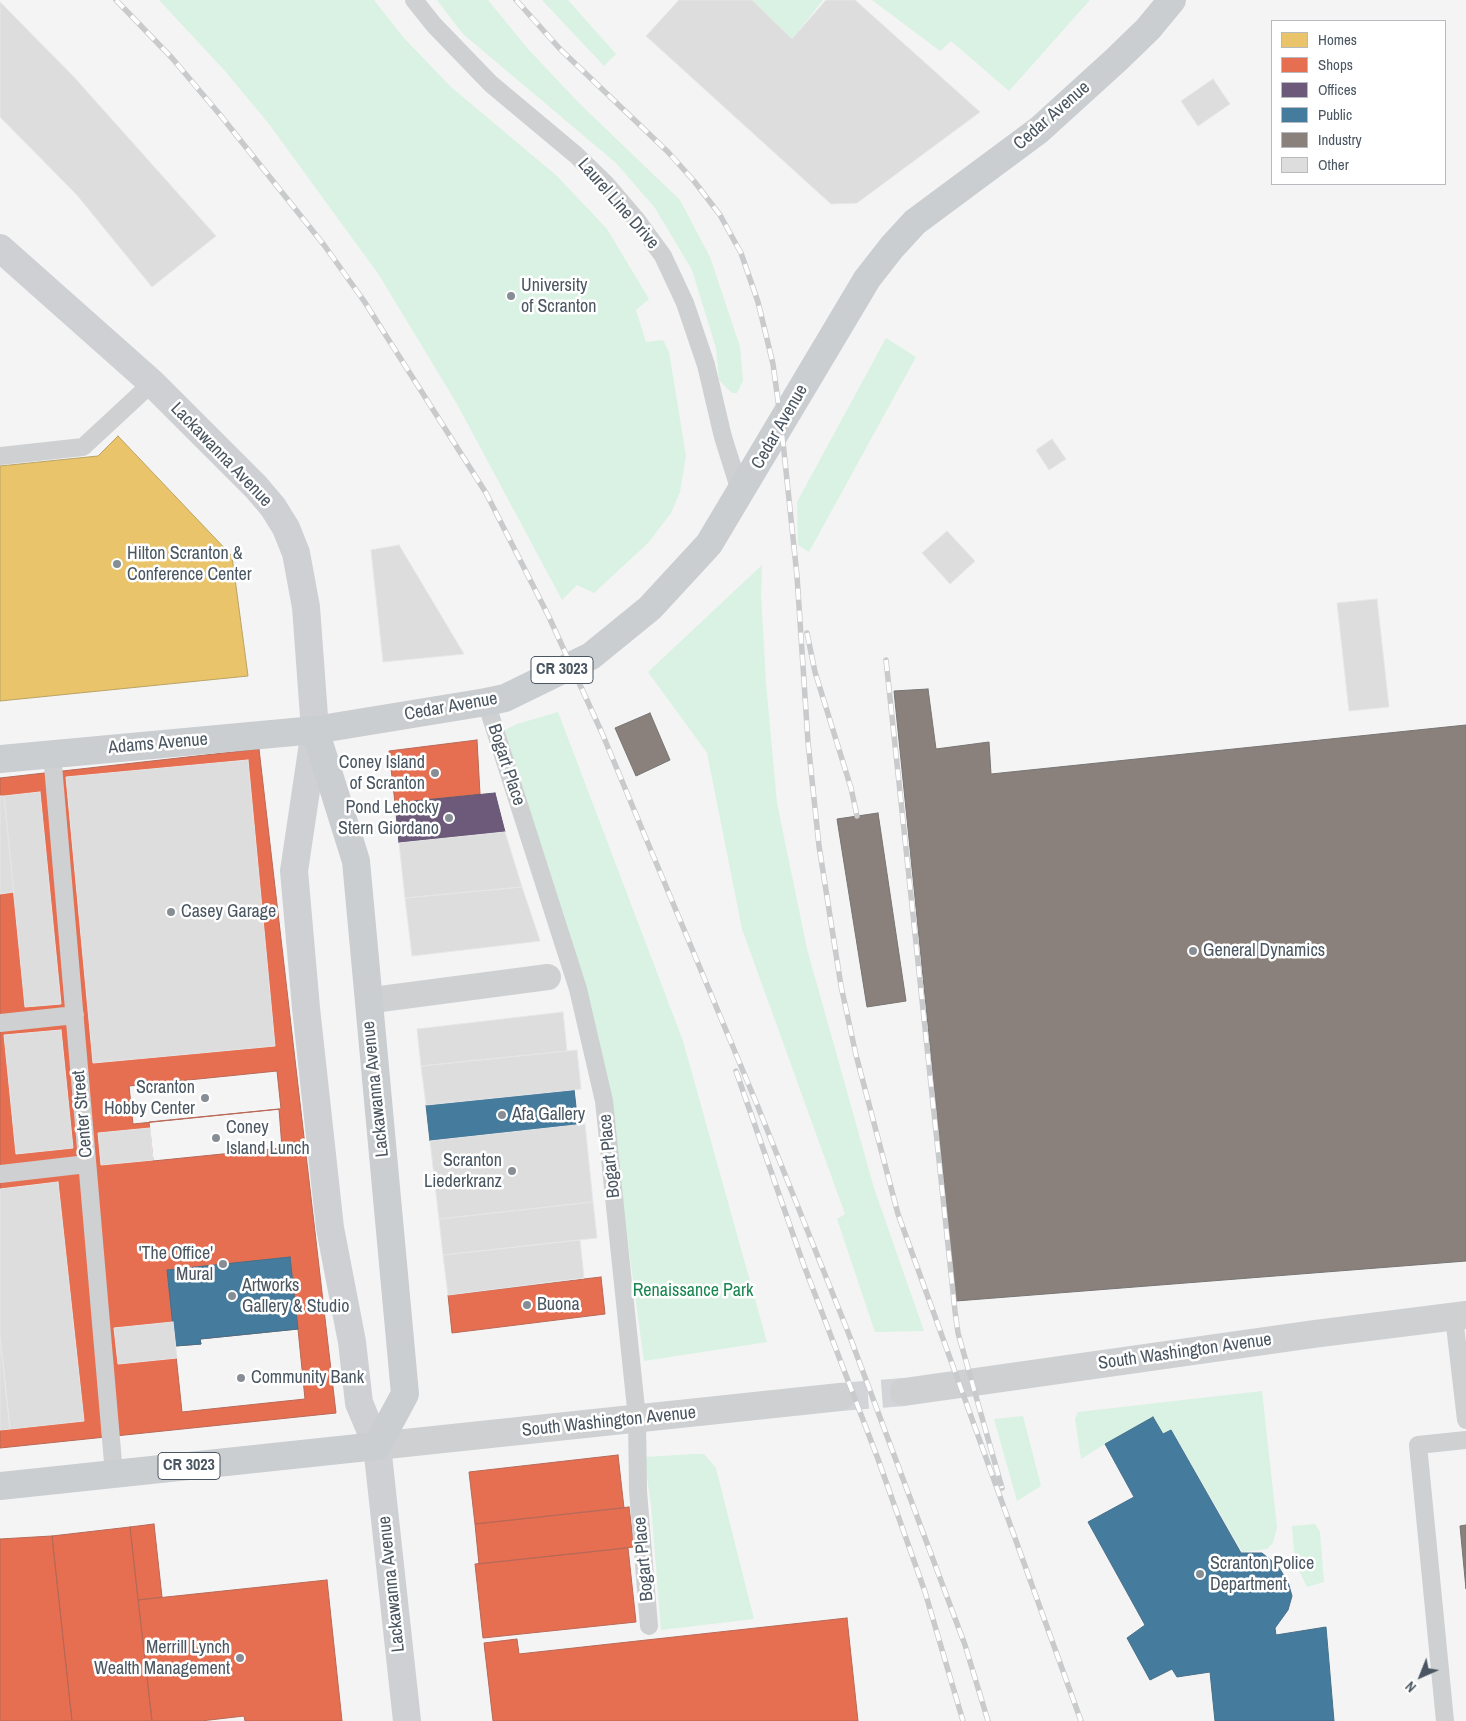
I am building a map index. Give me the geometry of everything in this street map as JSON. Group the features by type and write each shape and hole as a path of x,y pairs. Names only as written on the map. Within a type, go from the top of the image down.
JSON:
{"main road":[{"name":"Cedar Avenue","path":"315,730 504,698 590,656 605,646 650,608 683,575 709,544 741,494 867,279 892,247 915,222 1039,130 1122,54 1172,0"},
{"name":"Lackawanna Avenue","path":"0,248 152,383 256,487 286,528 296,552 302,578 315,730 356,861 367,1001 400,1321 405,1394 377,1446"},
{"name":"Lackawanna Avenue","path":"315,730 294,871 330,1228 352,1342 360,1403 377,1446 407,1721"},
{"name":"Adams Avenue","path":"0,759 315,730"},
{"name":"CR 3023","path":"0,1486 377,1446"}],"street":[{"path":"373,1000 548,977"},
{"name":"South Washington Avenue","path":"904,1392 1314,1334 1460,1316"},
{"name":"South Washington Avenue","path":"377,1446 840,1397"}],"lane":[{"name":"Laurel Line Drive","path":"414,0 434,25 492,84 576,155 606,184 636,219 663,256 685,303 706,365 723,437 741,494"},
{"path":"0,456 83,447 152,383"},
{"name":"Bogart Place","path":"486,702 578,989 604,1101 637,1418 638,1491 649,1626"},
{"name":"Center Street","path":"52,754 114,1474"},
{"path":"0,1023 75,1015"},
{"path":"0,1174 87,1164"},
{"path":"1460,1316 1466,1420"},
{"path":"1445,1721 1418,1445 1466,1440"}],"green space":[{"name":"University of Scranton","path":"159,0 374,0 403,37 451,87 557,176 607,229 649,299 636,310 646,342 663,340 669,352 686,456 680,492 671,513 648,543 594,593 577,585 562,600 457,404 379,275 269,124 225,71"},
{"path":"437,0 488,0 528,49 580,104 680,200 710,257 740,347 743,381 737,393 732,393 719,380 716,348 692,270 655,208 616,163 463,34"},
{"path":"542,0 568,0 616,54 604,66"},
{"path":"752,0 823,0 792,39"},
{"path":"872,0 1090,0 1009,91 951,41 940,51"},
{"path":"886,338 916,357 809,552 798,545 797,502"},
{"path":"762,565 761,595 766,683 777,803 807,949 874,1188 924,1331 875,1332 837,1219 845,1214 742,929 707,753 648,672"},
{"name":"Renaissance Park","path":"558,712 683,1041 767,1342 644,1361 622,1199 591,1010 503,731 517,724"},
{"path":"1262,1391 1277,1527 1273,1543 1267,1549 1242,1552 1172,1431 1163,1434 1153,1417 1081,1459 1075,1419 1078,1412"},
{"path":"1023,1416 1041,1486 1017,1501 994,1419"},
{"path":"704,1454 716,1468 754,1619 661,1630 651,1505 644,1457"},
{"path":"1315,1524 1320,1532 1324,1582 1307,1587 1295,1562 1292,1526"}],"building: Homes":[{"name":"Hilton Scranton & Conference Center","path":"118,436 232,556 248,676 0,701 0,466 98,456"}],"building: Shops":[{"name":"Coney Island of Scranton","path":"477,740 480,794 395,803 389,751"},
{"path":"259,749 336,1413 0,1448 0,778"},
{"name":"Scranton Hobby Center","path":"277,1071 281,1109 133,1124 129,1086"},
{"name":"Coney Island Lunch","path":"279,1109 282,1148 153,1161 149,1122"},
{"name":"Buona","path":"601,1277 605,1314 452,1333 448,1295"},
{"name":"Community Bank","path":"298,1329 305,1399 182,1412 175,1346 201,1344 200,1339"},
{"path":"618,1455 624,1508 475,1524 469,1472"},
{"path":"629,1507 634,1547 479,1564 475,1524"},
{"path":"154,1524 162,1597 138,1600 130,1527"},
{"path":"130,1527 152,1721 72,1721 52,1536"},
{"path":"52,1536 72,1721 0,1721 0,1539"},
{"path":"628,1548 636,1622 483,1638 475,1564"},
{"name":"Merrill Lynch Wealth Management","path":"327,1580 342,1721 245,1721 244,1716 201,1721 152,1721 138,1600"},
{"path":"847,1618 858,1721 493,1721 484,1643 517,1639 519,1654"}],"building: Offices":[{"name":"Pond Lehocky Stern Giordano","path":"495,793 505,832 399,843 395,803"}],"building: Public":[{"name":"Afa Gallery","path":"574,1089 578,1125 430,1141 426,1105"},
{"name":"Artworks Gallery & Studio","path":"290,1257 298,1329 200,1339 201,1344 175,1346 167,1270"},
{"name":"Scranton Police Department","path":"1153,1417 1163,1434 1171,1430 1241,1553 1262,1553 1278,1566 1288,1582 1292,1596 1288,1610 1275,1628 1276,1635 1326,1627 1334,1721 1215,1721 1210,1672 1177,1677 1172,1669 1150,1680 1127,1638 1145,1625 1088,1522 1134,1497 1105,1444"}],"building: Industry":[{"name":"General Dynamics","path":"928,689 936,749 989,742 991,774 1466,725 1466,1261 956,1301 894,691"},
{"path":"650,713 670,760 636,776 615,728"},
{"path":"878,813 906,1001 867,1007 837,819"},
{"path":"1466,1525 1466,1589 1460,1526"}],"building: Other":[{"path":"679,0 752,0 792,39 826,0 855,0 980,112 857,203 831,204 646,36"},
{"path":"0,2 73,76 216,236 152,287 77,195 0,117"},
{"path":"1213,79 1230,104 1198,126 1181,101"},
{"path":"1052,439 1066,459 1049,470 1036,450"},
{"path":"947,531 975,561 950,584 922,553"},
{"path":"399,545 464,654 383,662 371,550"},
{"path":"1377,599 1389,707 1349,711 1337,603"},
{"name":"Casey Garage","path":"248,760 275,1046 93,1063 66,777"},
{"path":"40,792 61,1004 25,1007 4,796"},
{"path":"0,796 4,796 14,892 0,894"},
{"path":"505,832 522,887 405,898 399,843"},
{"path":"522,887 540,941 412,956 405,898"},
{"path":"563,1012 567,1051 421,1066 417,1029"},
{"path":"61,1030 73,1148 16,1154 4,1035"},
{"path":"577,1050 581,1089 426,1105 421,1066"},
{"name":"Scranton Liederkranz","path":"585,1124 593,1202 439,1219 430,1141"},
{"path":"150,1128 153,1160 101,1165 98,1133"},
{"path":"58,1182 84,1421 10,1429 0,1336 0,1189"},
{"path":"593,1202 597,1238 443,1255 439,1219"},
{"path":"580,1240 584,1278 448,1295 443,1255"},
{"path":"173,1322 177,1358 118,1364 114,1328"},
{"path":"0,1336 10,1429 0,1430"}],"tunnel":[{"path":"840,1397 904,1392"}],"railway":[{"path":"116,0 172,58 221,116 324,245 364,301 486,493 549,617 602,733 758,1107 850,1337 965,1645 988,1721"},
{"path":"516,0 560,49 668,152 694,181 720,215 741,253 758,302 773,364 781,423 797,576 808,742 819,846 841,986 856,1055 898,1214 1081,1721"},
{"path":"807,633 815,672 851,788 857,816"},
{"path":"886,660 958,1333 1002,1488"},
{"path":"736,1071 803,1263 878,1459 925,1592 963,1721"}],"place":[{"name":"University of Scranton","path":"511,296"},
{"name":"Hilton Scranton & Conference Center","path":"117,564"},
{"name":"Coney Island of Scranton","path":"435,773"},
{"name":"Pond Lehocky Stern Giordano","path":"449,818"},
{"name":"Casey Garage","path":"171,912"},
{"name":"General Dynamics","path":"1193,951"},
{"name":"Scranton Hobby Center","path":"205,1098"},
{"name":"Afa Gallery","path":"502,1115"},
{"name":"Coney Island Lunch","path":"216,1138"},
{"name":"Scranton Liederkranz","path":"512,1171"},
{"name":"'The Office' Mural","path":"223,1264"},
{"name":"Artworks Gallery & Studio","path":"232,1296"},
{"name":"Buona","path":"527,1305"},
{"name":"Community Bank","path":"241,1378"},
{"name":"Scranton Police Department","path":"1200,1574"},
{"name":"Merrill Lynch Wealth Management","path":"240,1658"}]}
